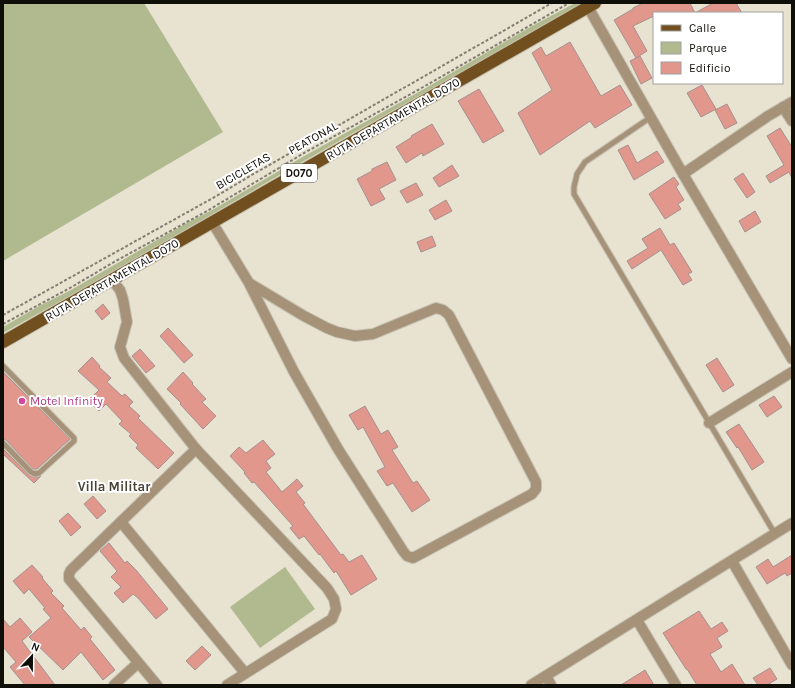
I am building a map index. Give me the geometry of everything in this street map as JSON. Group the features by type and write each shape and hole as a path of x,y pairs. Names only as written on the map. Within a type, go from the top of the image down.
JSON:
{"main road":[{"name":"RUTA DEPARTAMENTAL D070","path":"3,342 592,5"}],"street":[{"path":"592,5 651,118 792,359"},
{"path":"683,174 768,116 792,102"},
{"path":"783,107 792,121"},
{"path":"212,222 249,283 294,372 338,448 407,556 414,558 532,494 536,489 536,482 449,315 444,310 436,308 373,334 354,336 327,328 249,283"},
{"path":"112,280 120,290 127,322 120,347 124,358 196,449 327,588 334,599 336,609 332,619 227,685"},
{"path":"709,423 792,372"},
{"path":"157,685 69,579 69,574 196,449"},
{"path":"121,522 245,673"},
{"path":"531,685 548,681 637,620 792,524"},
{"path":"732,561 792,665"},
{"path":"637,620 676,685"},
{"path":"114,685 138,662"}],"lane":[{"path":"651,118 585,162 577,174 574,194 775,534"},
{"path":"3,366 74,438 74,441 39,473 35,474 31,472 3,444"}],"path":[{"name":"BICICLETAS","path":"3,315 220,194 552,3"},
{"name":"PEATONAL","path":"3,324 70,288 132,251 207,211 304,153 425,86 569,3"}],"green space":[{"path":"3,3 144,3 223,132 3,261"},
{"path":"575,3 585,3 351,134 3,333 3,327 39,306 71,290 532,26"},
{"path":"285,567 315,609 260,648 230,607"}],"building":[{"path":"643,3 690,3 694,12 653,12 653,16 633,26 647,51 636,58 614,20"},
{"path":"713,3 736,3 741,12 697,12"},
{"path":"570,42 601,96 620,85 632,105 595,128 590,121 540,155 518,113 552,90 532,53 541,47 546,56"},
{"path":"640,56 652,78 641,84 630,61"},
{"path":"702,85 716,109 701,117 687,93"},
{"path":"479,89 504,131 483,143 458,101"},
{"path":"727,104 737,123 725,129 715,110"},
{"path":"432,124 444,144 423,156 422,153 406,163 396,147"},
{"path":"780,128 792,147 792,178 789,172 770,183 766,176 784,165 767,136"},
{"path":"628,145 637,163 657,151 664,162 634,180 618,150"},
{"path":"387,162 396,180 379,189 385,199 371,206 357,179 372,171 372,169"},
{"path":"452,165 459,176 439,187 433,178"},
{"path":"743,173 755,192 747,198 734,179"},
{"path":"674,177 679,184 676,187 684,200 678,204 681,209 665,219 649,194"},
{"path":"416,183 423,195 407,203 400,191"},
{"path":"446,200 452,211 435,220 429,210"},
{"path":"755,211 761,222 745,232 739,221"},
{"path":"660,228 670,245 674,243 692,272 688,274 692,280 683,285 661,250 632,269 627,261 648,248 642,239"},
{"path":"432,236 436,246 421,252 417,242"},
{"path":"103,304 110,313 102,320 95,311"},
{"path":"168,328 193,355 184,363 160,336"},
{"path":"140,349 155,366 146,373 132,356"},
{"path":"92,357 100,366 99,367 111,378 107,382 122,396 125,394 133,402 129,406 140,416 138,418 174,453 158,469 136,448 138,445 129,436 131,434 119,424 122,421 106,404 99,411 88,401 99,390 78,371"},
{"path":"717,358 734,385 723,392 706,365"},
{"name":"Motel Infinity","path":"3,372 70,439 37,469 33,469 6,440 3,439"},
{"path":"183,372 206,399 202,402 216,416 203,429 167,389"},
{"path":"774,396 782,407 767,417 759,405"},
{"path":"365,406 381,434 388,430 398,447 392,450 413,483 417,481 430,500 412,512 393,483 387,486 377,471 385,467 363,427 358,430 349,415"},
{"path":"739,424 764,462 752,470 738,447 737,448 726,432"},
{"path":"263,440 275,454 266,461 271,468 266,472 282,492 297,479 303,486 296,492 305,503 303,504 341,555 343,554 349,562 362,555 377,579 351,595 336,571 334,573 304,536 299,539 290,528 293,526 254,482 252,483 244,473 245,472 230,456 239,447 246,453"},
{"path":"3,449 29,475 35,478 41,476 34,483 3,454"},
{"path":"93,496 106,511 97,519 84,504"},
{"path":"68,513 81,527 71,536 59,521"},
{"path":"109,543 125,563 127,561 136,570 168,609 156,619 133,594 123,603 114,593 121,587 111,577 117,571 100,551"},
{"path":"792,555 792,573 787,576 785,573 767,584 756,567 768,559 773,567"},
{"path":"32,565 53,591 51,593 64,606 62,608 81,630 84,627 92,637 90,639 115,670 103,680 81,652 63,670 29,637 51,618 43,609 45,608 29,589 24,594 13,581"},
{"path":"699,611 711,629 722,622 728,631 717,638 722,647 710,654 721,672 732,664 745,685 697,685 663,633"},
{"path":"20,618 32,632 22,641 55,685 25,685 10,667 16,662 3,647 3,619 10,627"},
{"path":"202,646 211,655 195,670 186,661"},
{"path":"770,668 777,679 767,685 758,685 753,678"},
{"path":"645,670 654,685 621,685"}],"place":[{"name":"Motel Infinity","path":"22,401"}],"district":[{"name":"Villa Militar","path":"114,486"}]}
